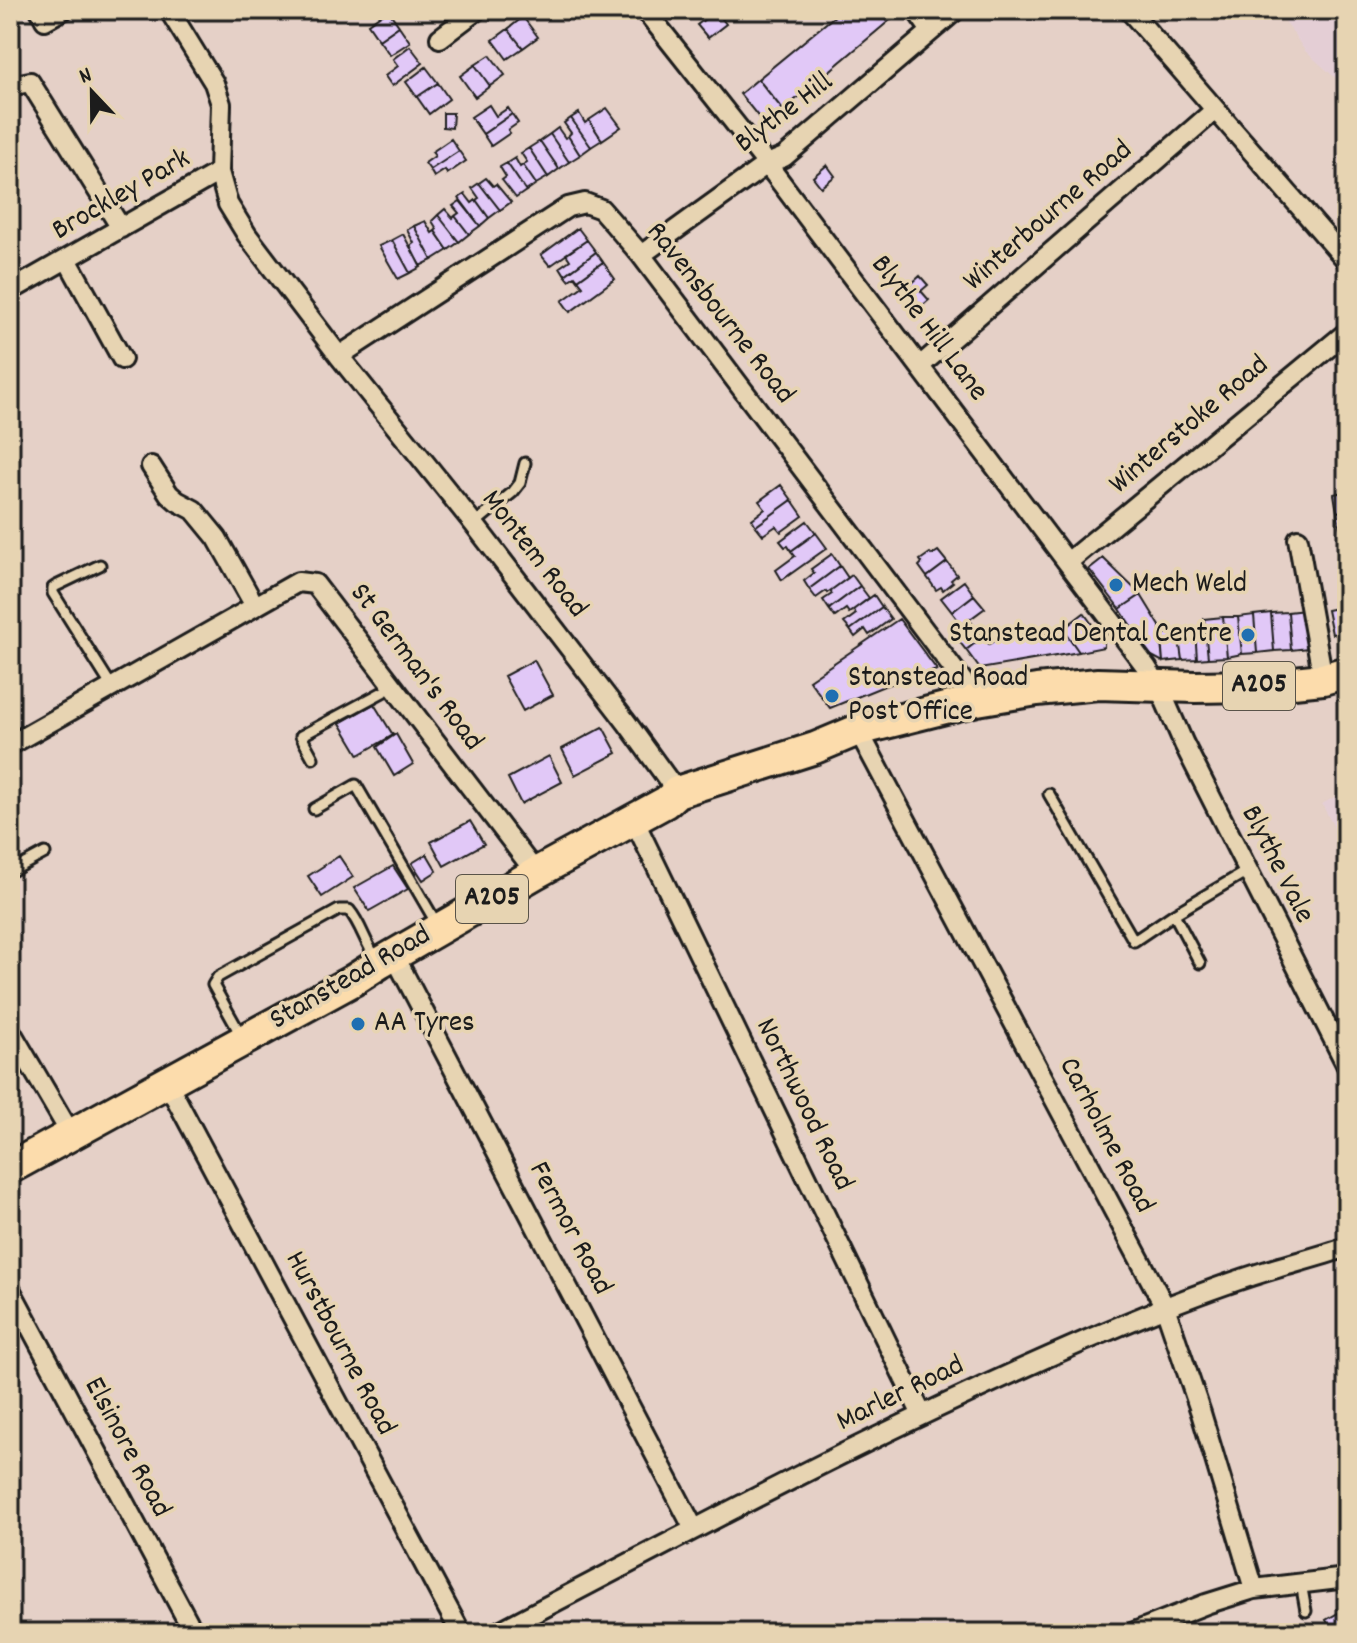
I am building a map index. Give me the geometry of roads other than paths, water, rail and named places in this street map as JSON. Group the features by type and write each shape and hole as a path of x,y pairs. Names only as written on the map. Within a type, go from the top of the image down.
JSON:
{"highway":[{"name":"Stanstead Road","path":"10,1168 352,981 536,873 666,802 677,792 815,748 858,730 977,700 1098,684 1254,686 1335,676"}],"street":[{"path":"42,15 63,10"},
{"path":"169,10 214,83 221,104 219,172"},
{"path":"440,38 477,10"},
{"name":"Blythe Hill Lane","path":"645,10 767,164 1159,687"},
{"path":"916,10 931,31"},
{"name":"Blythe Hill","path":"641,255 767,164 784,157 956,10"},
{"path":"1129,10 1347,261"},
{"path":"10,86 30,82 121,228"},
{"name":"Winterbourne Road","path":"920,366 1215,110"},
{"name":"Brockley Park","path":"10,291 219,172"},
{"name":"Montem Road","path":"219,172 228,204 247,235 474,524 677,792"},
{"name":"Ravensbourne Road","path":"339,356 568,207 585,203 601,209 641,255 977,700"},
{"path":"67,259 122,359"},
{"name":"Winterstoke Road","path":"1068,562 1347,332"},
{"path":"151,466 169,494 194,510 217,538 255,606"},
{"path":"1298,539 1335,676"},
{"name":"St German's Road","path":"10,745 298,582 315,584 536,873"},
{"name":"Blythe Vale","path":"1159,687 1184,744 1347,1066"},
{"name":"Carholme Road","path":"858,730 1165,1307 1201,1413 1254,1589"},
{"name":"Northwood Road","path":"634,820 922,1415"},
{"name":"Fermor Road","path":"387,959 694,1529"},
{"path":"10,1030 72,1136"},
{"name":"Hurstbourne Road","path":"167,1082 461,1633"},
{"name":"Marler Road","path":"496,1633 694,1529 1040,1360 1165,1307 1263,1272 1347,1247"},
{"name":"Elsinore Road","path":"10,1289 194,1633"},
{"path":"1132,1633 1254,1589 1347,1578"}],"lane":[{"path":"474,524 513,492 520,483 525,463"},
{"path":"100,565 53,588 53,593 112,687"},
{"path":"313,758 301,736 394,686"},
{"path":"314,809 356,785 439,929"},
{"path":"1049,794 1134,941 1247,871"},
{"path":"10,872 45,853"},
{"path":"244,1040 213,985 218,977 339,910 349,910 370,950 387,959"},
{"path":"1174,914 1200,963"},
{"path":"1301,1583 1306,1611"}],"place":[{"name":"Mech Weld","path":"1116,585"},
{"name":"Stanstead Dental Centre","path":"1248,635"},
{"name":"Stanstead Road Post Office","path":"832,696"},
{"name":"AA Tyres","path":"358,1024"}]}
